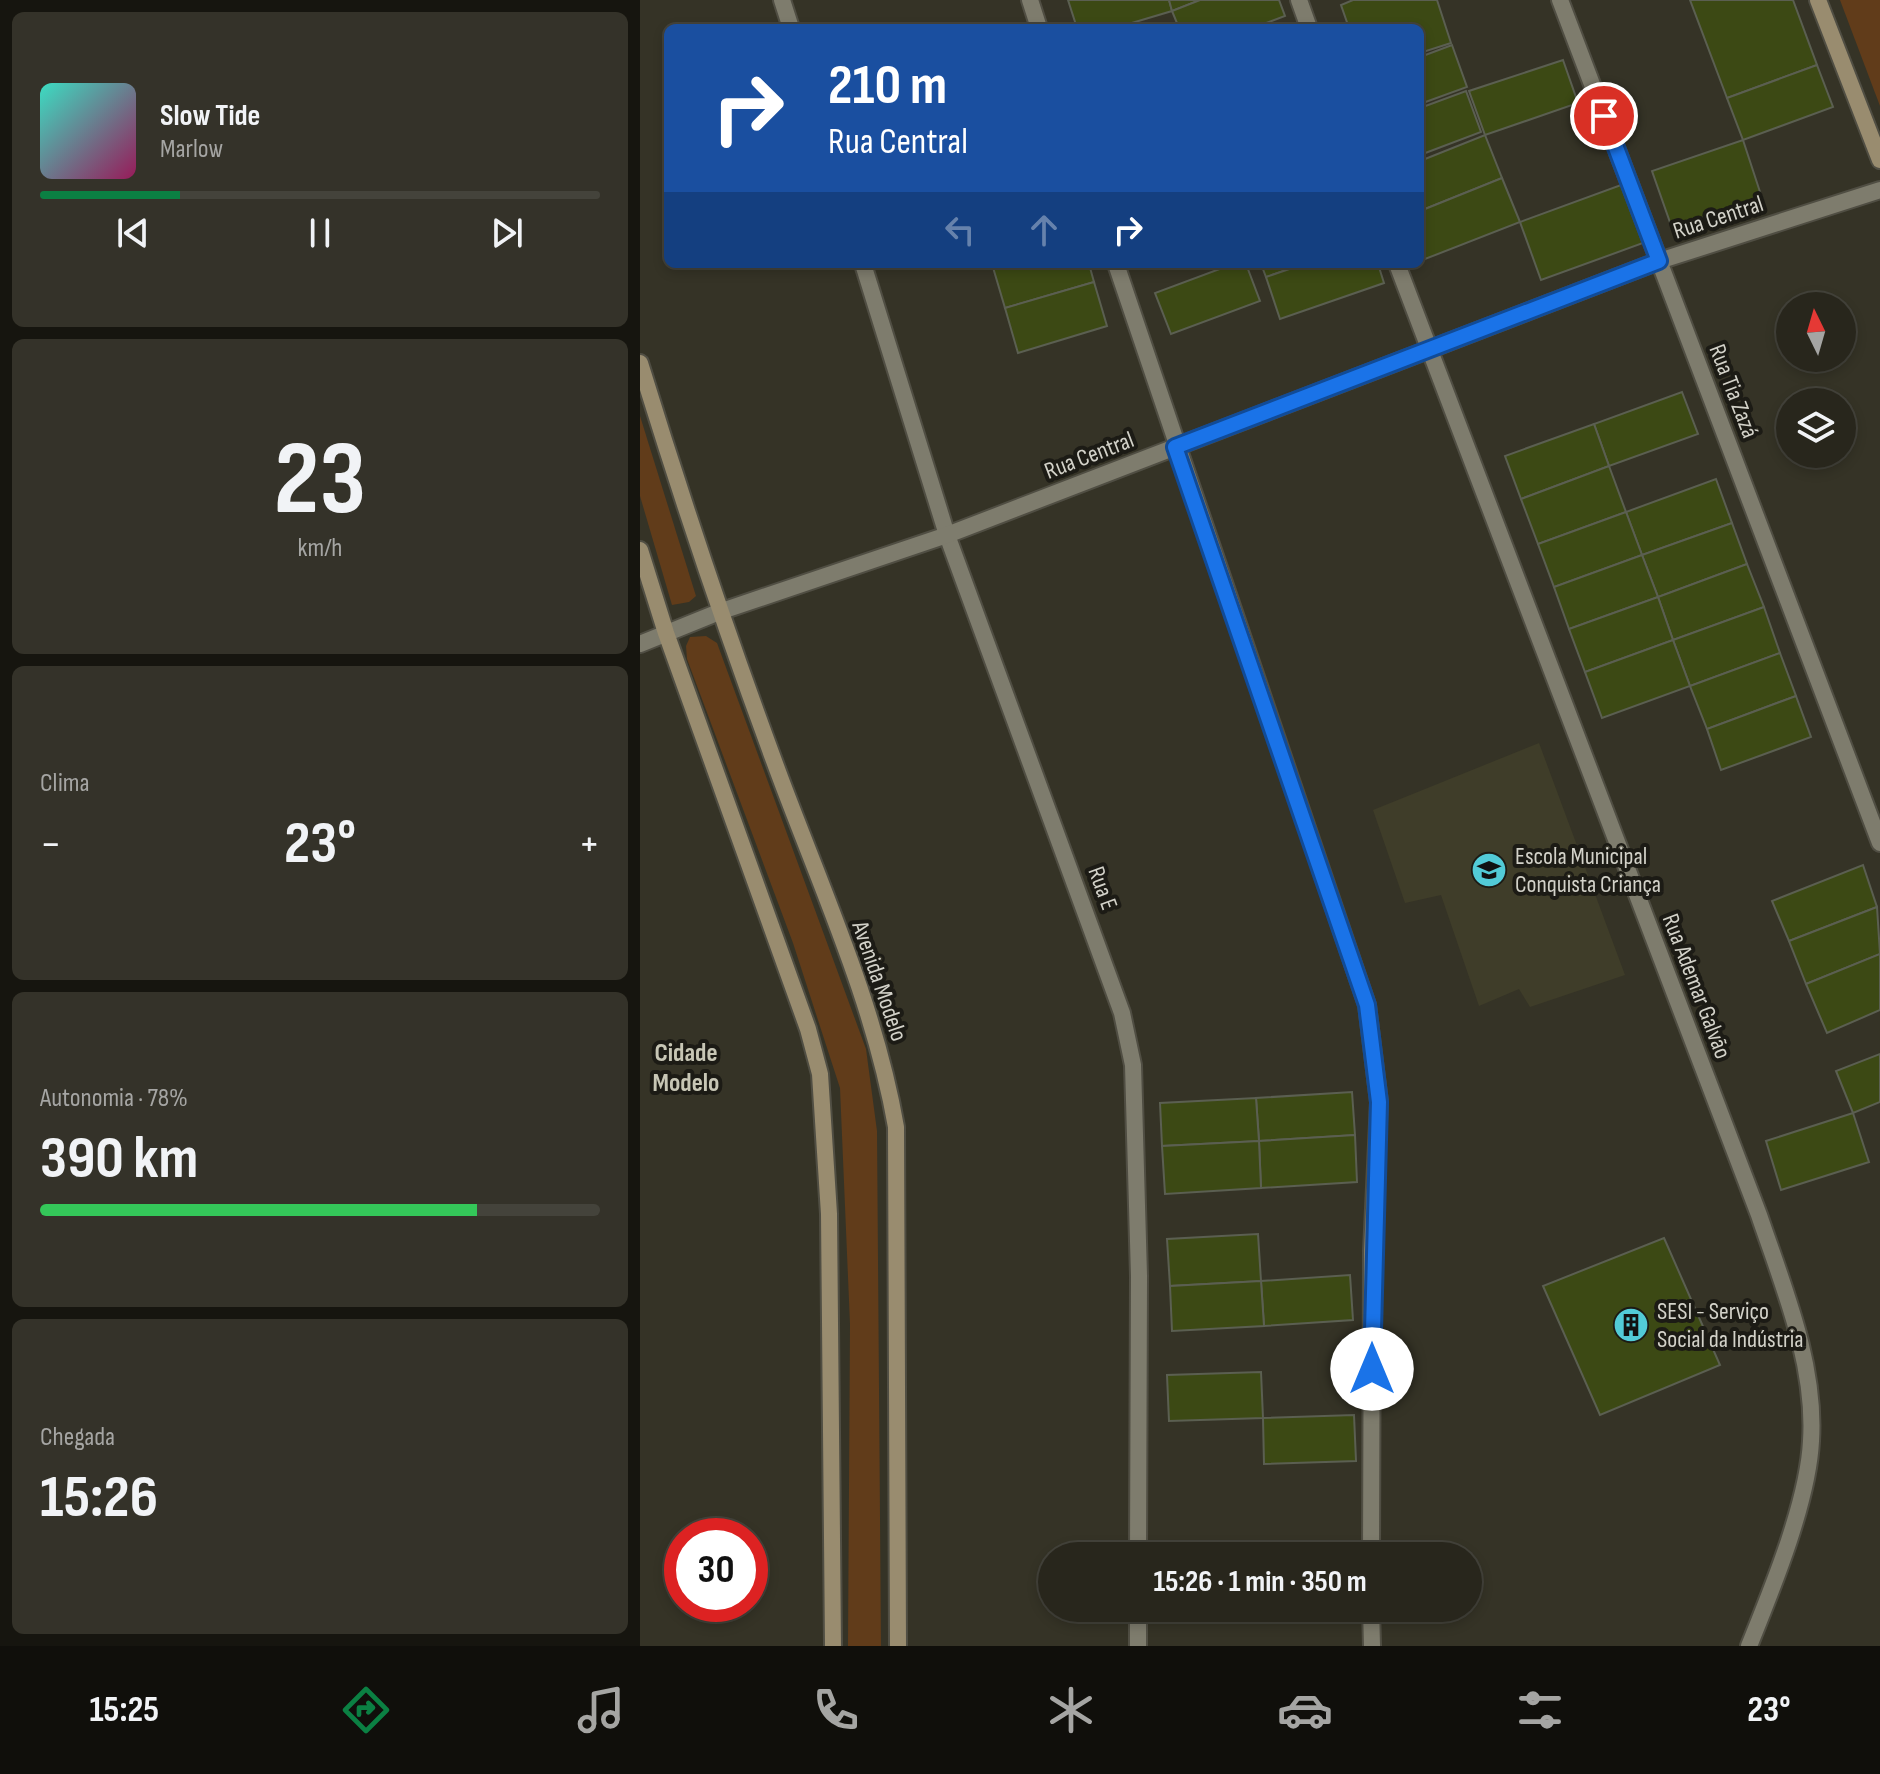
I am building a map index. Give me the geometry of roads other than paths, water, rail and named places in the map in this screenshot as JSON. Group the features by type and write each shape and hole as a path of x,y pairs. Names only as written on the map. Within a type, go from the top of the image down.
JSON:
{"main road":[{"path":"1818,0 1880,160"},
{"name":"Avenida Modelo","path":"640,363 719,612 857,982 881,1054 896,1127 898,1646"},
{"path":"640,550 666,633 808,1029 820,1074 829,1214 833,1646"}],"street":[{"path":"782,0 790,24"},
{"path":"1030,0 1038,24"},
{"path":"1299,0 1308,24"},
{"name":"Rua Tia Zazá","path":"1560,0 1880,843"},
{"name":"Rua Central","path":"666,633 947,535 1659,261 1880,190"},
{"name":"Rua E","path":"864,268 947,535 1122,1013 1133,1065 1139,1276 1138,1542"},
{"path":"1117,268 1175,447 1367,1005 1379,1102 1372,1251 1371,1542"},
{"name":"Rua Ademar Galvão","path":"1398,268 1759,1215 1804,1361 1811,1443 1802,1494 1749,1646"},
{"path":"640,644 666,633"},
{"path":"1138,1622 1138,1646"},
{"path":"1371,1622 1372,1646"}],"place":[{"name":"Escola Municipal Conquista Criança","path":"1489,870"},
{"name":"SESI - Serviço Social da Indústria","path":"1631,1325"}],"district":[{"name":"Cidade Modelo","path":"686,1067"}]}
